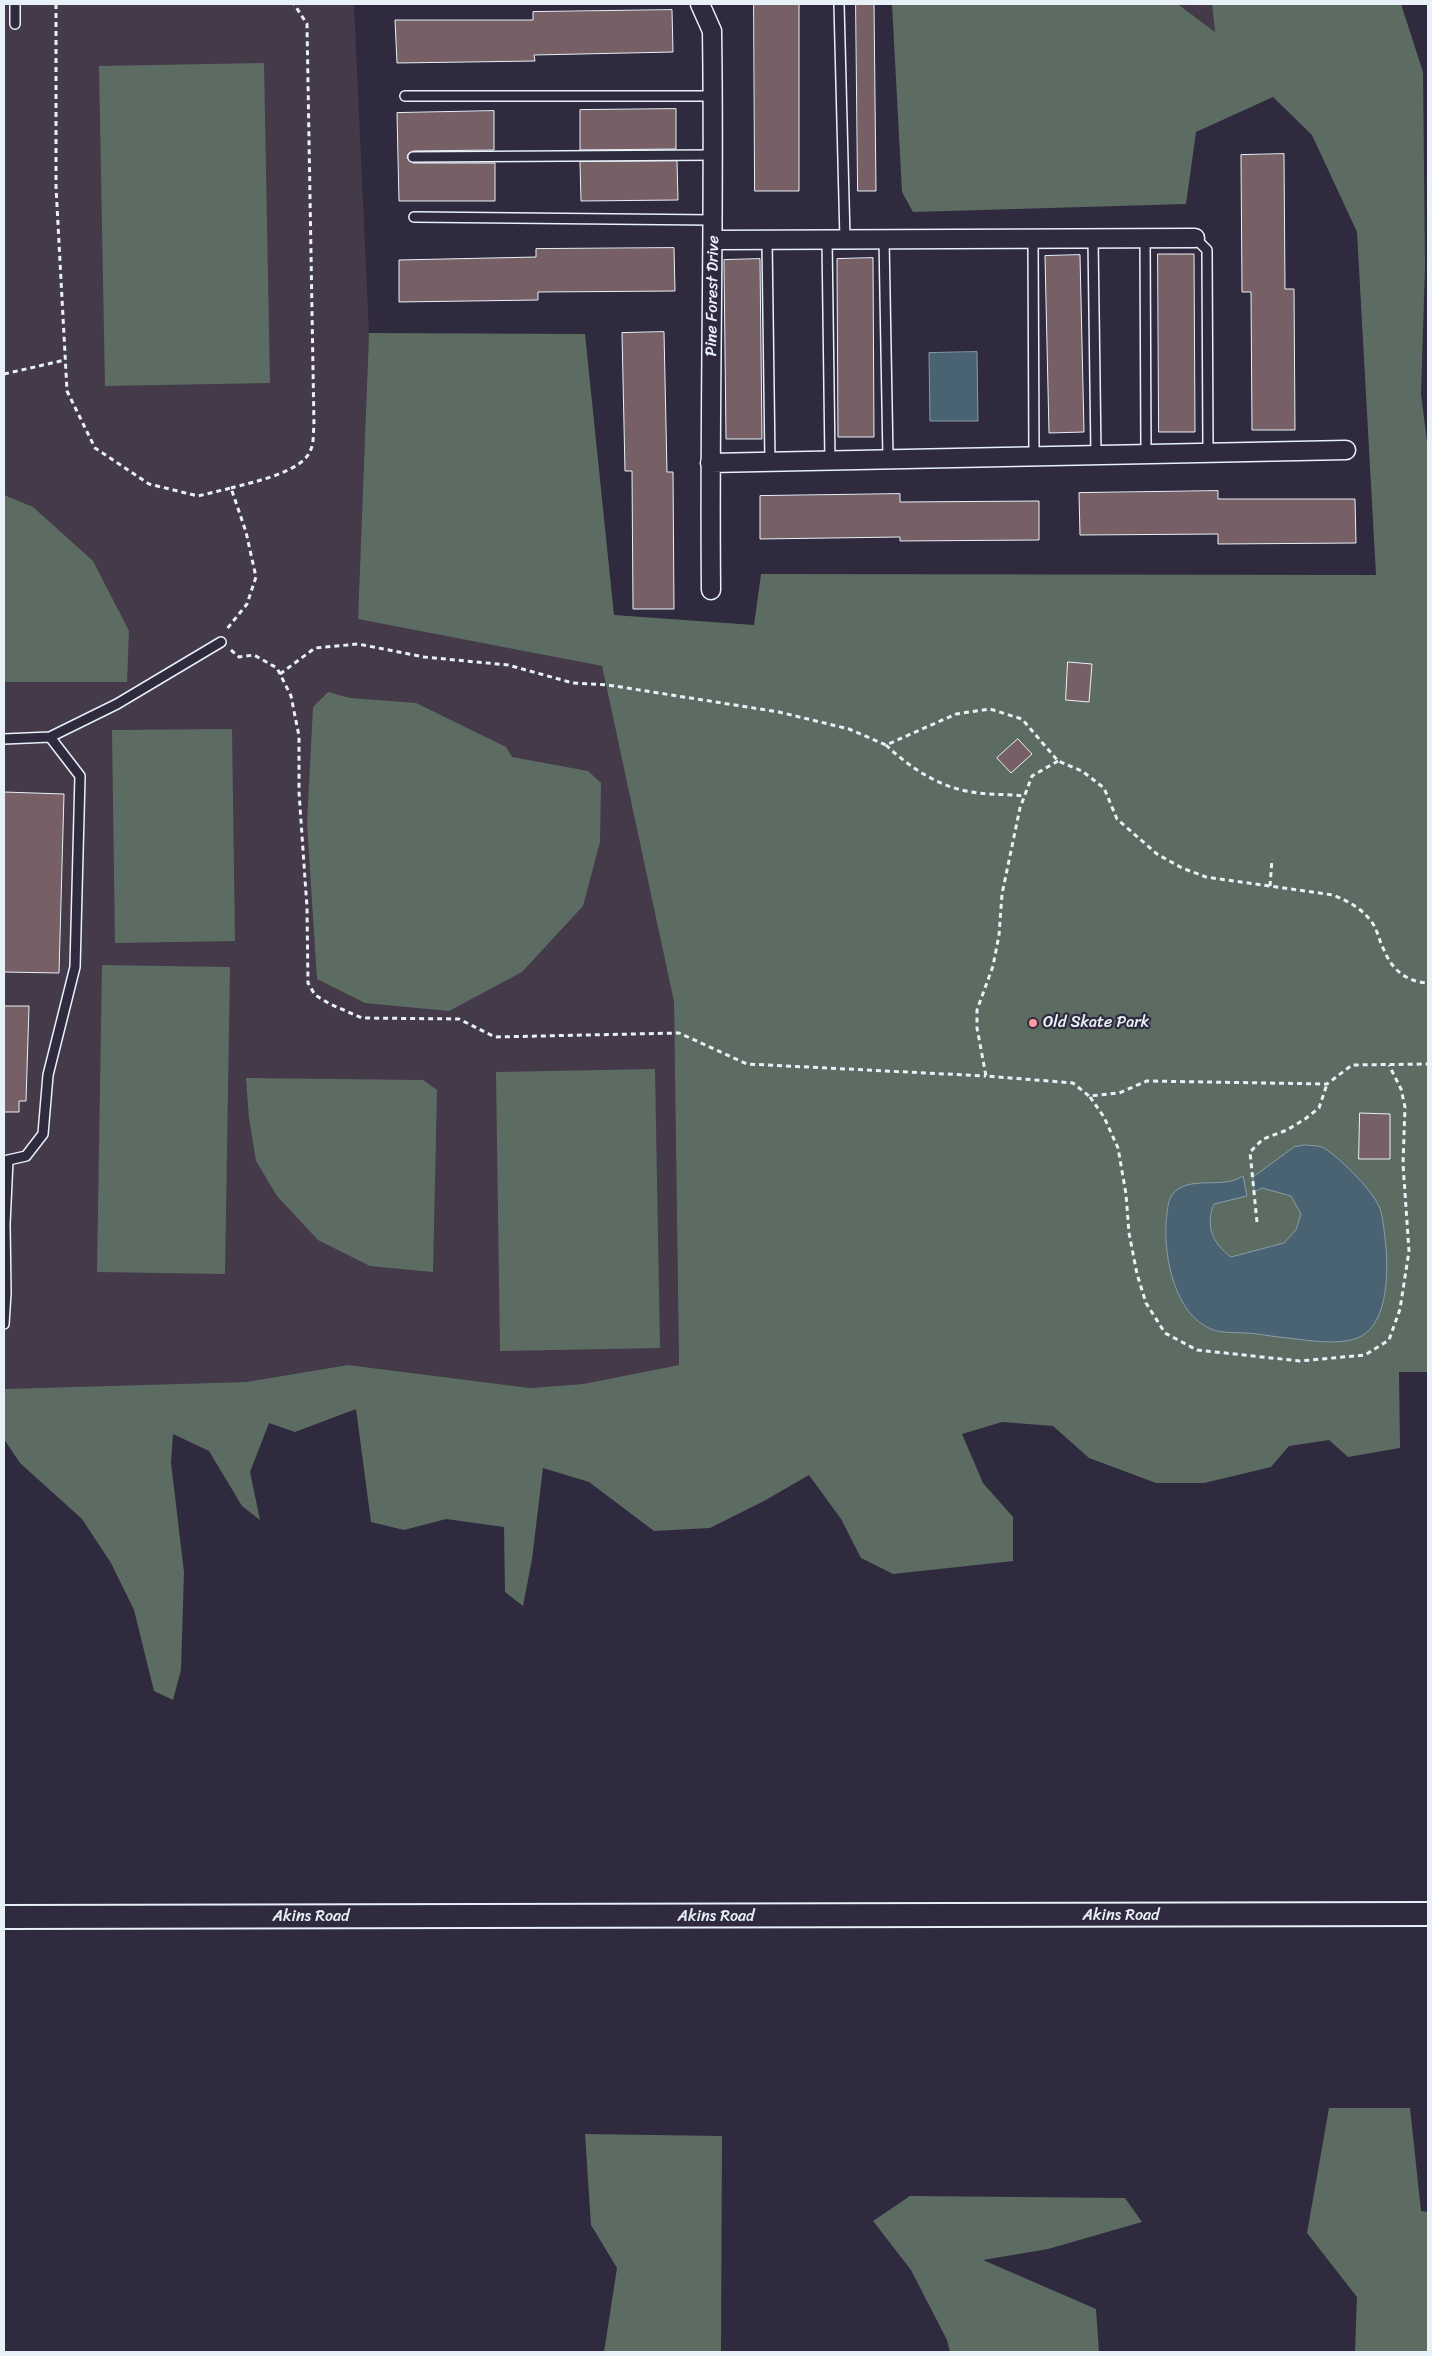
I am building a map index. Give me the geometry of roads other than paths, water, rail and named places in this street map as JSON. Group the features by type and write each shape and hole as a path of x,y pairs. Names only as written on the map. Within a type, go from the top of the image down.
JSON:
{"street":[{"name":"Pine Forest Drive","path":"700,4 712,30 714,240 710,463 711,590"},
{"path":"714,240 1195,238"},
{"path":"710,463 1346,450"},
{"name":"Akins Road","path":"4,1917 1428,1914"}],"lane":[{"path":"15,4 15,24"},
{"path":"840,4 845,239"},
{"path":"405,96 713,96"},
{"path":"414,157 713,156"},
{"path":"414,217 713,220"},
{"path":"1145,238 1146,454"},
{"path":"1195,238 1207,250 1208,453"},
{"path":"827,239 830,461"},
{"path":"884,239 888,460"},
{"path":"1033,239 1034,456"},
{"path":"1093,239 1096,455"},
{"path":"767,240 770,462"},
{"path":"4,738 50,737 117,704 220,642"},
{"path":"4,1324 6,1293 4,1224 6,1161 26,1156 43,1134 48,1075 75,967 80,776 50,737"}],"water":[{"path":"977,352 978,421 930,421 929,353"},
{"path":"1305,1145 1322,1147 1331,1153 1357,1177 1378,1204 1384,1227 1387,1265 1383,1304 1376,1321 1366,1333 1351,1340 1333,1342 1275,1337 1254,1333 1225,1332 1205,1326 1184,1305 1172,1275 1166,1243 1166,1227 1168,1206 1172,1195 1187,1185 1226,1182 1243,1176 1247,1196 1214,1204 1211,1212 1210,1226 1215,1240 1224,1252 1231,1257 1284,1243 1296,1230 1301,1214 1291,1196 1262,1188 1254,1192 1253,1177 1294,1147"}],"place":[{"name":"Old Skate Park","path":"1033,1023"}]}
